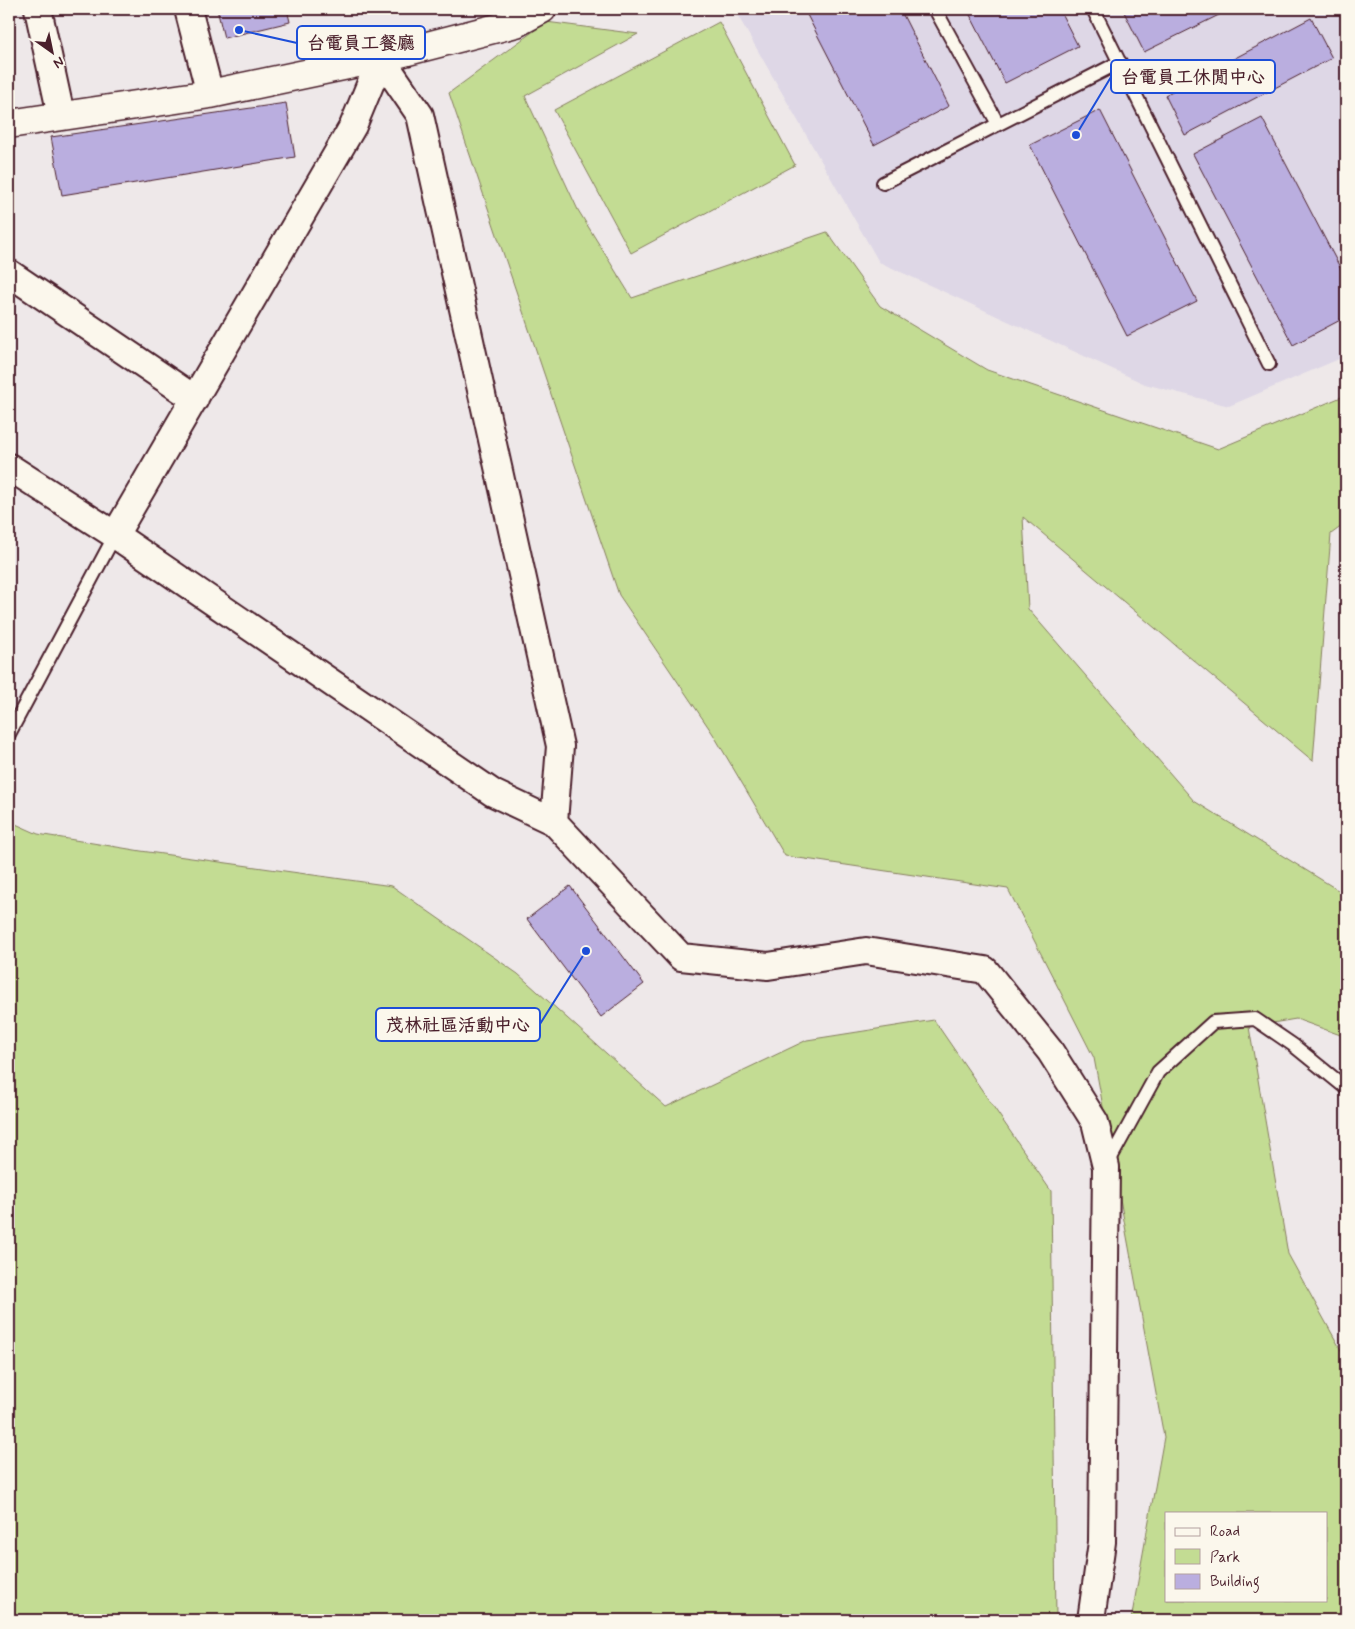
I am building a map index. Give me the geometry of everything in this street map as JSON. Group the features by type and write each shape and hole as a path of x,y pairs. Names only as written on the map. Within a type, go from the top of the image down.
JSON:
{"street":[{"path":"38,9 61,114"},
{"path":"188,9 210,94"},
{"path":"9,124 61,114 210,94 382,58 516,23 542,9"},
{"path":"115,535 353,126 382,58"},
{"path":"382,58 420,115 560,746 554,822"},
{"path":"9,273 195,399"},
{"path":"9,467 115,535 493,793 554,822 681,957 768,966 866,951 985,970 1050,1051 1096,1122 1106,1167 1102,1542 1091,1620"}],"lane":[{"path":"935,9 998,124"},
{"path":"1093,9 1269,364"},
{"path":"883,183 1120,62"},
{"path":"9,734 115,535"},
{"path":"1106,1167 1158,1072 1213,1022 1255,1019 1293,1045 1346,1088"}],"shaded area":[{"path":"734,9 1346,9 1346,356 1229,406 1145,384 879,262"}],"green space":[{"path":"546,22 638,34 525,96 578,210 632,298 827,232 880,306 987,370 1218,449 1346,395 1346,523 1331,534 1313,761 1023,517 1028,609 1194,801 1346,895 1346,1037 1296,1019 1249,1027 1288,1254 1346,1359 1346,1620 1131,1620 1164,1437 1094,1058 1008,889 785,856 713,734 619,595 449,93"},
{"path":"719,22 795,165 631,253 554,110"},
{"path":"9,821 38,834 141,851 392,886 518,974 666,1107 807,1040 934,1020 1051,1191 1056,1620 9,1620"}],"building":[{"path":"217,9 287,9 290,22 224,38"},
{"path":"804,9 900,9 949,106 874,145"},
{"path":"967,9 1059,9 1078,46 1005,83"},
{"path":"1131,9 1231,9 1144,52 1124,12"},
{"path":"1311,18 1332,58 1185,135 1165,95"},
{"path":"286,103 295,157 62,195 51,137"},
{"path":"1100,110 1197,301 1127,336 1030,145"},
{"path":"1262,118 1346,279 1346,317 1293,345 1193,154"},
{"path":"570,886 644,984 601,1017 527,919"}],"place":[{"name":"台電員工餐廳","path":"239,30"},
{"name":"台電員工休閒中心","path":"1076,135"},
{"name":"茂林社區活動中心","path":"586,951"}]}
